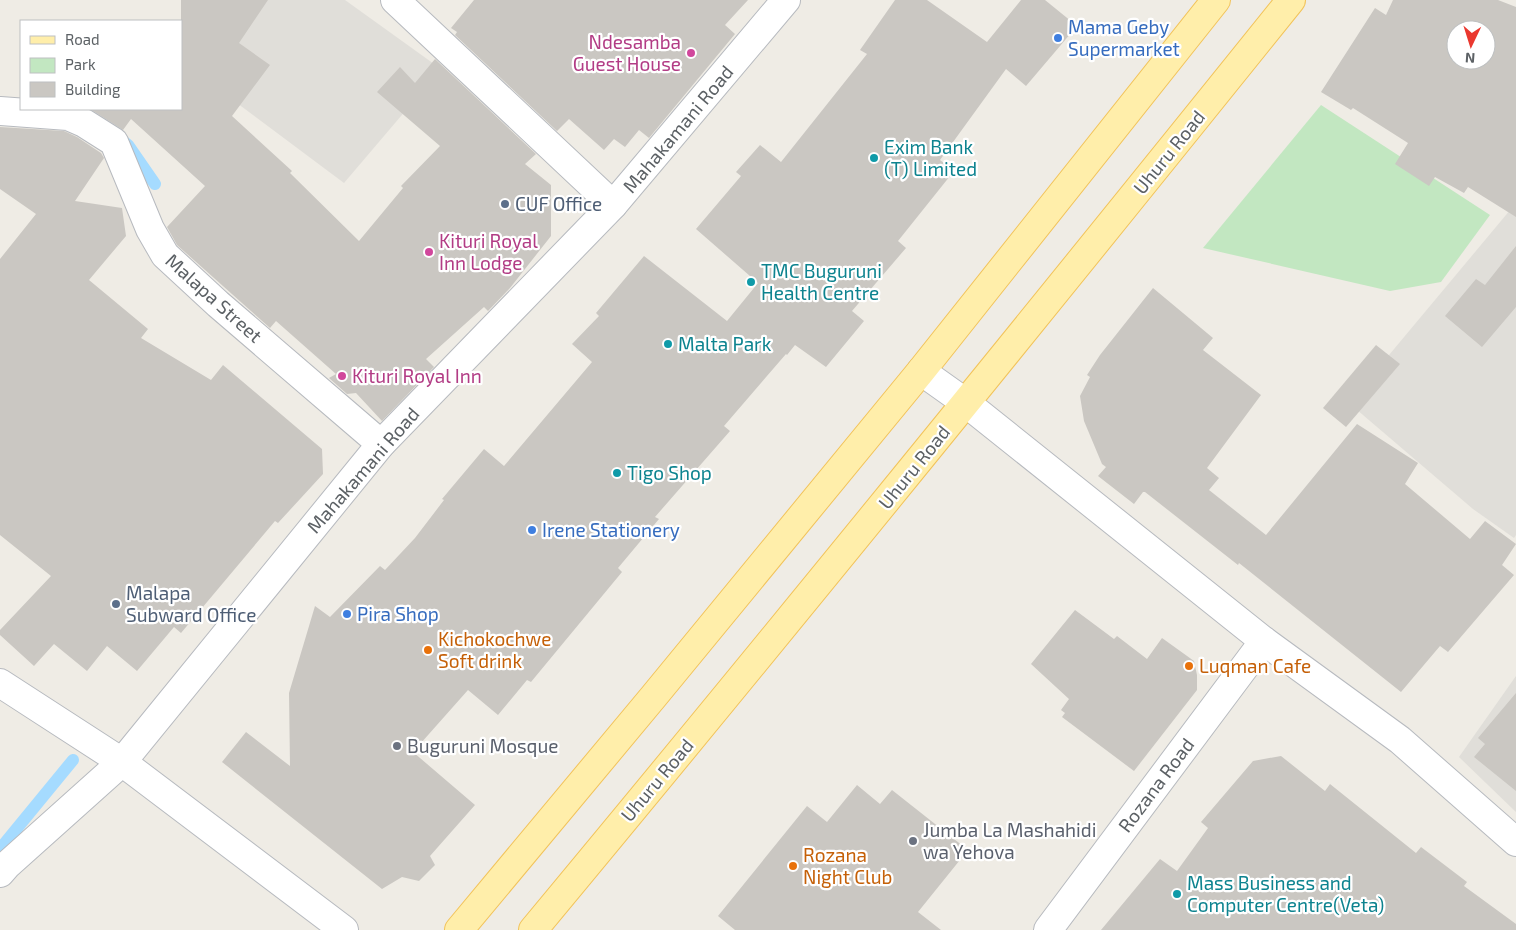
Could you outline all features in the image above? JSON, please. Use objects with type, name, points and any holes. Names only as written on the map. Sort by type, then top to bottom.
[{"type":"main road","points":[[458,930],[921,371],[1216,0]]},
{"type":"main road","name":"Uhuru Road","points":[[533,930],[723,702],[1291,0]]},
{"type":"street","points":[[395,0],[613,205]]},
{"type":"street","name":"Mahakamani Road","points":[[0,873],[6,865],[122,762],[381,444],[613,205],[786,0]]},
{"type":"street","name":"Malapa Street","points":[[0,111],[68,116],[84,123],[114,142],[150,230],[165,255],[381,444]]},
{"type":"street","points":[[921,371],[966,403],[1264,641],[1400,740],[1516,842]]},
{"type":"street","name":"Rozana Road","points":[[1048,930],[1264,641]]},
{"type":"street","points":[[0,683],[122,762],[344,930]]},
{"type":"shaded area","points":[[223,0],[345,0],[441,69],[344,183],[182,62]]},
{"type":"shaded area","points":[[1516,203],[1516,535],[1514,538],[1473,509],[1349,403]]},
{"type":"shaded area","points":[[1516,676],[1516,812],[1459,757]]},
{"type":"green space","points":[[1321,105],[1490,215],[1441,282],[1390,291],[1203,248]]},
{"type":"building","points":[[181,0],[268,0],[239,43],[270,65],[232,116],[292,171],[290,173],[359,241],[403,188],[401,186],[440,146],[377,92],[400,67],[415,83],[435,59],[536,154],[525,164],[551,185],[551,236],[510,288],[488,311],[484,307],[426,359],[434,367],[382,421],[356,393],[347,394],[329,378],[336,374],[276,321],[270,328],[177,245],[167,227],[205,186],[131,119],[123,130],[92,110],[182,110]]},
{"type":"building","points":[[474,0],[748,0],[725,25],[735,34],[649,138],[639,130],[625,147],[614,139],[604,150],[569,119],[557,131],[455,35],[457,32],[451,28]]},
{"type":"building","points":[[895,0],[927,0],[987,42],[1021,0],[1045,0],[1077,26],[1026,86],[1006,69],[940,160],[954,171],[898,241],[906,248],[852,311],[864,321],[826,367],[795,345],[724,426],[730,431],[655,517],[659,519],[618,568],[622,572],[531,682],[527,680],[498,715],[468,690],[413,752],[475,805],[430,856],[435,865],[419,881],[402,877],[382,889],[222,762],[246,732],[290,766],[289,693],[315,606],[330,617],[380,566],[385,570],[415,538],[444,500],[442,499],[484,449],[504,466],[592,362],[572,344],[599,316],[596,313],[644,256],[727,321],[758,283],[696,229],[741,176],[736,172],[760,145],[781,162],[867,54],[860,50]]},
{"type":"building","points":[[1393,0],[1498,0],[1516,7],[1516,217],[1468,187],[1464,193],[1435,177],[1429,186],[1395,164],[1408,143],[1353,108],[1351,110],[1321,92],[1375,8],[1386,15]]},
{"type":"building","points":[[0,127],[64,131],[101,153],[104,158],[75,201],[122,208],[126,236],[89,280],[148,329],[141,338],[211,380],[223,365],[322,449],[323,474],[278,523],[275,521],[181,633],[174,627],[137,671],[107,646],[87,671],[54,644],[34,666],[0,635],[0,630],[51,576],[0,535],[0,259],[36,214],[0,189]]},
{"type":"building","points":[[1516,246],[1516,307],[1482,347],[1445,316],[1476,279],[1485,285]]},
{"type":"building","points":[[1153,288],[1213,338],[1203,350],[1261,395],[1207,468],[1219,478],[1209,490],[1266,535],[1357,424],[1418,463],[1405,484],[1470,539],[1485,521],[1516,544],[1502,565],[1514,575],[1448,652],[1440,646],[1401,692],[1239,563],[1238,565],[1145,492],[1134,504],[1098,476],[1106,467],[1102,464],[1084,421],[1080,396],[1090,377],[1087,375],[1100,355]]},
{"type":"building","points":[[1376,345],[1400,364],[1346,427],[1323,408]]},
{"type":"building","points":[[1075,610],[1114,639],[1117,636],[1147,659],[1162,638],[1194,661],[1197,675],[1197,690],[1134,771],[1062,717],[1065,713],[1061,710],[1069,699],[1031,664]]},
{"type":"building","points":[[1516,693],[1516,791],[1474,757],[1485,744],[1478,738]]},
{"type":"building","points":[[1281,756],[1325,791],[1330,784],[1416,853],[1421,847],[1467,882],[1464,886],[1516,924],[1516,930],[1101,930],[1160,859],[1177,871],[1208,828],[1201,822],[1253,761]]},
{"type":"building","points":[[857,785],[880,804],[892,790],[968,850],[918,912],[941,930],[735,930],[718,916],[807,806],[827,822]]},
{"type":"waterway","points":[[122,140],[128,145],[155,184]]},
{"type":"waterway","points":[[0,849],[73,760]]},
{"type":"place","name":"Mama Geby Supermarket","points":[[1058,38]]},
{"type":"place","name":"Ndesamba Guest House","points":[[691,53]]},
{"type":"place","name":"Exim Bank (T) Limited","points":[[874,158]]},
{"type":"place","name":"CUF Office","points":[[505,204]]},
{"type":"place","name":"Kituri Royal Inn Lodge","points":[[429,252]]},
{"type":"place","name":"TMC Buguruni Health Centre","points":[[751,282]]},
{"type":"place","name":"Malta Park","points":[[668,344]]},
{"type":"place","name":"Kituri Royal Inn","points":[[342,376]]},
{"type":"place","name":"Tigo Shop","points":[[617,473]]},
{"type":"place","name":"Irene Stationery","points":[[532,530]]},
{"type":"place","name":"Malapa Subward Office","points":[[116,604]]},
{"type":"place","name":"Pira Shop","points":[[347,614]]},
{"type":"place","name":"Kichokochwe Soft drink","points":[[428,650]]},
{"type":"place","name":"Luqman Cafe","points":[[1189,666]]},
{"type":"place","name":"Buguruni Mosque","points":[[397,746]]},
{"type":"place","name":"Jumba La Mashahidi wa Yehova","points":[[913,841]]},
{"type":"place","name":"Rozana Night Club","points":[[793,866]]},
{"type":"place","name":"Mass Business and Computer Centre(Veta)","points":[[1177,894]]}]
